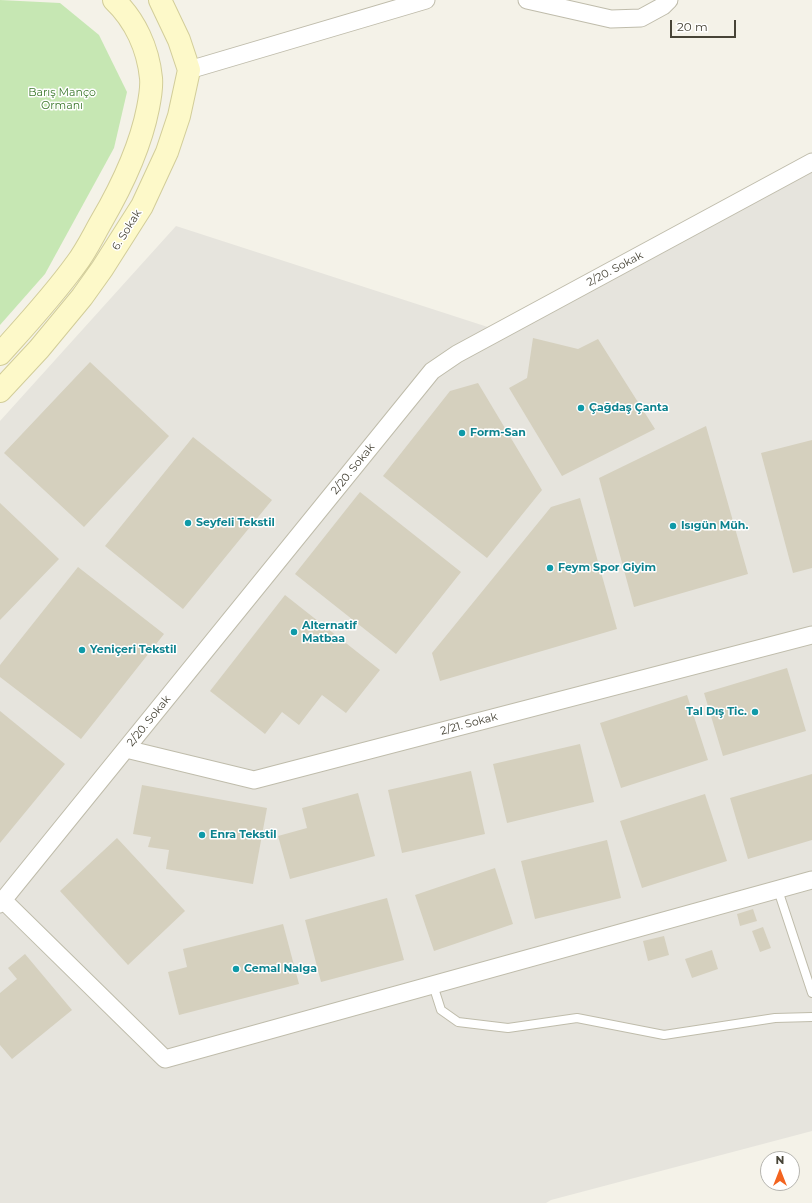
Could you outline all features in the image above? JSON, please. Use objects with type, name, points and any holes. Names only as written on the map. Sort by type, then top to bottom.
[{"type":"main road","points":[[0,354],[77,263],[123,183],[140,137],[146,118],[150,96],[151,79],[148,61],[134,24],[124,9],[114,0]]},
{"type":"main road","points":[[160,0],[179,40],[189,70]]},
{"type":"main road","name":"6. Sokak","points":[[0,391],[39,350],[82,297],[102,269],[142,206],[167,152],[179,116],[189,70]]},
{"type":"street","points":[[189,70],[426,0]]},
{"type":"street","points":[[527,0],[611,19],[641,18],[663,6],[669,0]]},
{"type":"street","name":"2/20. Sokak","points":[[2,902],[432,371],[457,354],[812,162]]},
{"type":"street","name":"2/21. Sokak","points":[[126,749],[254,780],[812,634]]},
{"type":"street","points":[[2,902],[165,1058],[812,880]]},
{"type":"lane","points":[[778,890],[812,993]]},
{"type":"lane","points":[[433,985],[441,1010],[458,1022],[508,1028],[577,1018],[664,1035],[775,1018],[812,1017]]},
{"type":"shaded area","points":[[812,154],[812,1131],[551,1200],[546,1203],[0,1203],[0,421],[176,226],[497,330]]},
{"type":"green space","name":"Barış Manço Ormanı","points":[[0,0],[60,3],[99,35],[127,92],[114,148],[45,274],[0,325]]},
{"type":"building","name":"Çağdaş Çanta","points":[[533,338],[578,349],[598,339],[655,429],[562,476],[509,388],[527,378]]},
{"type":"building","points":[[90,362],[169,436],[84,527],[4,453]]},
{"type":"building","name":"Form-San","points":[[478,383],[542,490],[487,558],[383,476],[450,391]]},
{"type":"building","name":"Isıgün Müh.","points":[[706,426],[748,574],[634,607],[599,478]]},
{"type":"building","name":"Seyfeli Tekstil","points":[[193,437],[272,500],[183,609],[105,546]]},
{"type":"building","points":[[812,440],[812,568],[793,573],[761,453]]},
{"type":"building","points":[[360,492],[461,572],[396,654],[295,574]]},
{"type":"building","name":"Feym Spor Giyim","points":[[580,498],[617,629],[440,681],[432,653],[551,507]]},
{"type":"building","points":[[0,503],[59,559],[0,620]]},
{"type":"building","name":"Yeniçeri Tekstil","points":[[78,567],[164,634],[81,739],[0,677],[0,665]]},
{"type":"building","name":"Alternatif Matbaa","points":[[285,595],[380,670],[346,713],[322,695],[299,725],[282,712],[265,734],[210,691]]},
{"type":"building","name":"Tal Dış Tic.","points":[[787,668],[806,731],[723,756],[704,693]]},
{"type":"building","points":[[687,695],[708,760],[621,788],[600,723]]},
{"type":"building","points":[[0,711],[65,764],[0,843]]},
{"type":"building","points":[[580,744],[594,802],[507,823],[493,764]]},
{"type":"building","points":[[471,771],[485,834],[402,853],[388,790]]},
{"type":"building","points":[[812,774],[812,840],[748,859],[730,798]]},
{"type":"building","name":"Enra Tekstil","points":[[142,785],[267,808],[253,884],[166,869],[169,850],[148,847],[151,837],[133,834]]},
{"type":"building","points":[[358,793],[375,856],[290,879],[278,836],[307,828],[302,808]]},
{"type":"building","points":[[705,794],[727,861],[642,888],[620,821]]},
{"type":"building","points":[[117,838],[185,911],[128,965],[60,891]]},
{"type":"building","points":[[607,840],[621,898],[535,919],[521,861]]},
{"type":"building","points":[[495,868],[513,924],[434,951],[415,895]]},
{"type":"building","points":[[387,898],[404,960],[321,982],[305,920]]},
{"type":"building","points":[[753,909],[757,921],[740,926],[737,914]]},
{"type":"building","name":"Cemal Nalga","points":[[283,924],[299,984],[179,1015],[168,972],[187,967],[183,949]]},
{"type":"building","points":[[763,927],[771,948],[760,952],[752,931]]},
{"type":"building","points":[[664,936],[669,955],[648,961],[643,941]]},
{"type":"building","points":[[712,950],[718,969],[692,978],[685,959]]},
{"type":"building","points":[[25,954],[72,1010],[12,1059],[0,1045],[0,993],[17,979],[8,968]]},
{"type":"place","name":"Çağdaş Çanta","points":[[581,408]]},
{"type":"place","name":"Form-San","points":[[462,433]]},
{"type":"place","name":"Seyfeli Tekstil","points":[[188,523]]},
{"type":"place","name":"Isıgün Müh.","points":[[673,526]]},
{"type":"place","name":"Feym Spor Giyim","points":[[550,568]]},
{"type":"place","name":"Alternatif Matbaa","points":[[294,632]]},
{"type":"place","name":"Yeniçeri Tekstil","points":[[82,650]]},
{"type":"place","name":"Tal Dış Tic.","points":[[755,712]]},
{"type":"place","name":"Enra Tekstil","points":[[202,835]]},
{"type":"place","name":"Cemal Nalga","points":[[236,969]]}]
